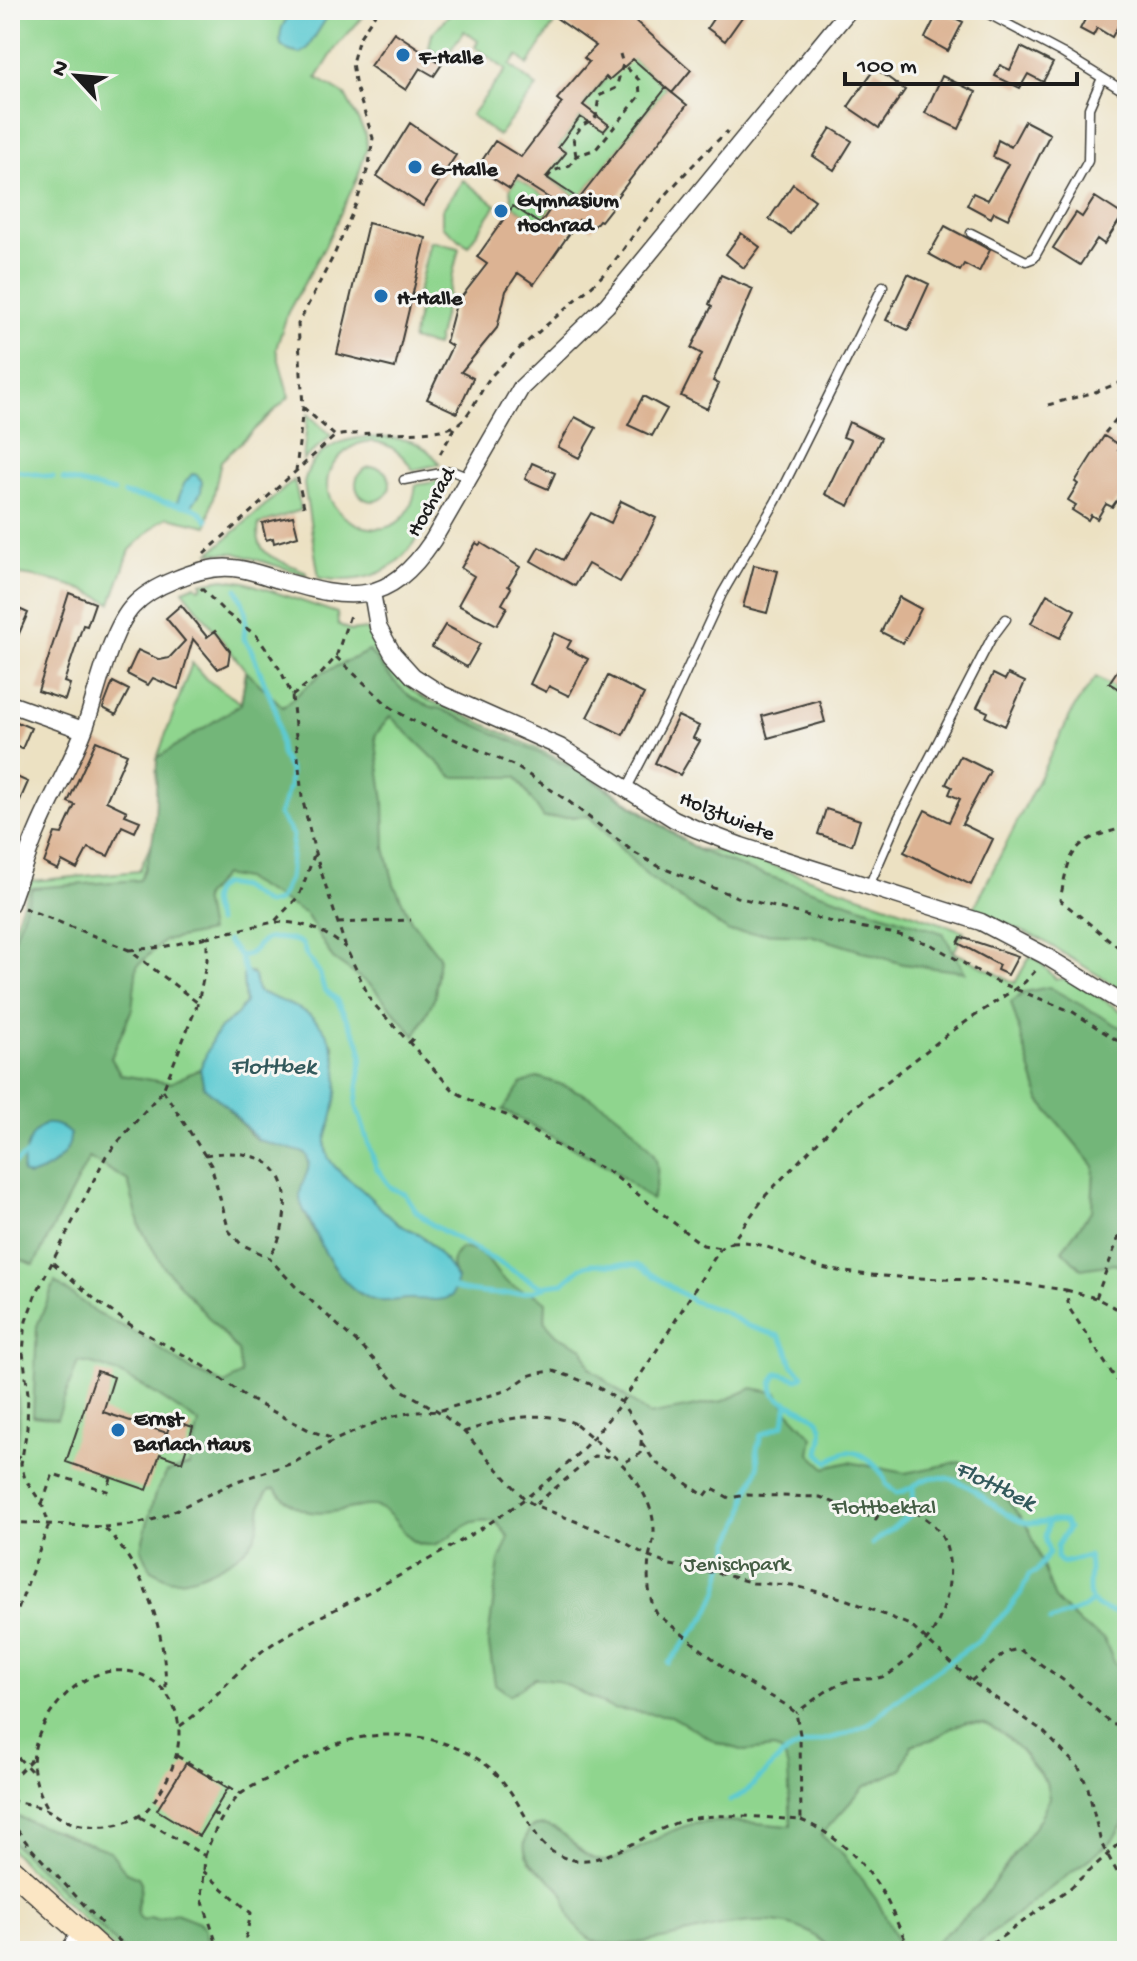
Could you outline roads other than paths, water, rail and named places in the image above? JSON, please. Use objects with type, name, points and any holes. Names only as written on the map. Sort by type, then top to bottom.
[{"type":"street","name":"Hochrad","points":[[14,904],[39,828],[83,730],[119,627],[133,605],[161,586],[190,573],[216,567],[231,567],[330,594],[350,596],[372,592],[400,578],[421,558],[521,388],[607,305],[849,10]]},
{"type":"street","name":"Holztwiete","points":[[372,592],[381,635],[393,654],[413,676],[441,694],[560,747],[674,819],[696,829],[981,922],[1044,955],[1127,1006]]},
{"type":"street","points":[[10,704],[83,730]]},
{"type":"street","points":[[10,1868],[75,1942],[108,1943]]},
{"type":"lane","points":[[981,10],[1127,93]]},
{"type":"lane","points":[[971,233],[1026,261],[1034,258],[1088,161],[1089,108],[1102,78]]},
{"type":"lane","points":[[627,788],[671,704],[722,594],[776,501],[883,286]]},
{"type":"lane","points":[[404,480],[452,471],[467,477]]},
{"type":"lane","points":[[869,887],[899,817],[991,639],[1006,619]]},
{"type":"water","points":[[295,10],[331,11],[307,49],[300,54],[289,51],[280,40],[283,26]]},
{"type":"water","points":[[192,474],[202,481],[201,492],[191,507],[176,505],[184,484]]},
{"type":"water","name":"Flottbek","points":[[246,971],[254,976],[257,991],[307,1013],[327,1034],[336,1061],[337,1090],[326,1140],[327,1155],[340,1172],[392,1219],[420,1235],[432,1246],[457,1279],[452,1296],[437,1300],[382,1302],[352,1288],[329,1259],[301,1205],[300,1191],[309,1165],[305,1153],[258,1140],[204,1087],[200,1069],[212,1040],[245,1003],[243,976]]},
{"type":"water","points":[[45,1124],[64,1129],[70,1134],[70,1142],[57,1161],[43,1171],[28,1176],[22,1173],[25,1152],[34,1133]]},
{"type":"waterway","name":"Flottbek","points":[[10,470],[53,477]]},
{"type":"waterway","name":"Flottbek","points":[[63,479],[114,492]]},
{"type":"waterway","name":"Flottbek","points":[[124,494],[191,507],[207,520]]},
{"type":"waterway","name":"Flottbek","points":[[217,922],[212,896],[223,884],[240,887],[266,904],[278,901],[289,879],[293,835],[279,815],[289,787],[290,771],[281,754],[276,711],[244,639],[246,612],[237,589]]},
{"type":"waterway","name":"Flottbek","points":[[227,941],[240,956],[252,952],[267,939],[297,941],[303,945],[306,955],[319,972],[324,989],[336,999],[359,1042],[362,1055],[356,1104],[376,1167],[391,1188],[405,1194],[416,1211],[431,1224],[540,1286],[563,1283],[582,1267],[591,1264],[637,1265],[693,1301],[724,1312],[748,1326],[779,1336],[792,1365],[803,1375],[798,1379],[778,1373],[772,1384],[773,1392],[818,1420],[822,1428],[819,1453],[828,1462],[852,1452],[871,1462],[886,1484],[897,1493],[931,1478],[949,1478],[971,1488],[1022,1522],[1065,1522],[1068,1528],[1057,1546],[1057,1558],[1063,1563],[1088,1556],[1092,1601],[1100,1608],[1122,1615],[1127,1631]]},
{"type":"waterway","name":"Flottbek","points":[[240,957],[247,977]]},
{"type":"waterway","points":[[10,1166],[29,1153]]},
{"type":"waterway","name":"Flottbek","points":[[451,1287],[498,1294],[544,1288]]},
{"type":"waterway","points":[[669,1663],[707,1615],[718,1591],[724,1564],[730,1555],[730,1543],[743,1516],[747,1495],[758,1468],[757,1449],[761,1435],[784,1424],[787,1402]]},
{"type":"waterway","points":[[872,1544],[914,1512],[913,1487]]},
{"type":"waterway","points":[[730,1801],[746,1792],[782,1756],[800,1746],[867,1725],[911,1688],[978,1641],[1007,1611],[1021,1593],[1029,1575],[1037,1571],[1049,1553],[1045,1537],[1048,1523]]},
{"type":"waterway","points":[[1050,1621],[1084,1608],[1092,1601]]},
{"type":"place","name":"F-Halle","points":[[403,55]]},
{"type":"place","name":"G-Halle","points":[[415,167]]},
{"type":"place","name":"Gymnasium Hochrad","points":[[501,211]]},
{"type":"place","name":"H-Halle","points":[[381,296]]},
{"type":"place","name":"Ernst Barlach Haus","points":[[118,1430]]},
{"type":"park label","name":"Flottbektal","points":[[884,1505]]},
{"type":"park label","name":"Jenischpark","points":[[737,1562]]}]
